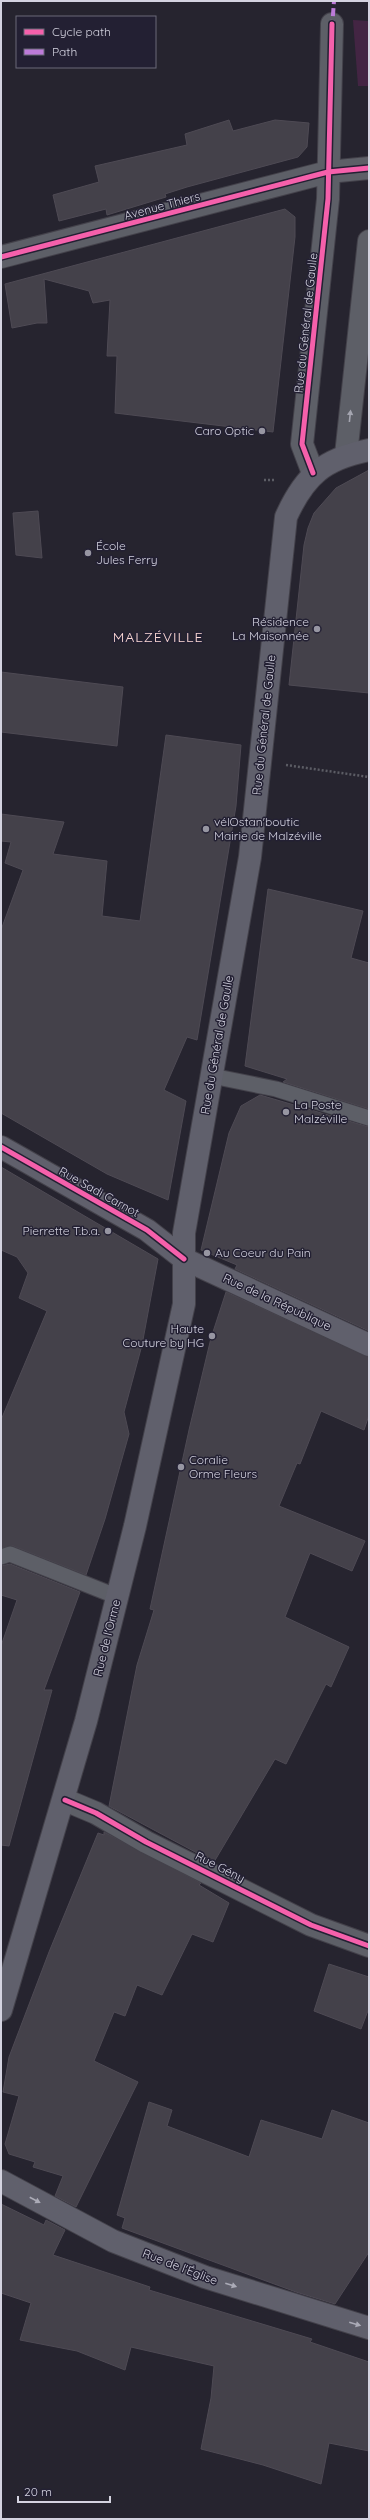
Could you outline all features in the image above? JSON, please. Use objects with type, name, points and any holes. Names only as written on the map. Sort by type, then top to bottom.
[{"type":"main road","points":[[313,473],[346,455],[369,450]]},
{"type":"main road","name":"Rue du Général de Gaulle","points":[[184,1259],[184,1233],[250,857],[286,517],[296,494],[313,473]]},
{"type":"main road","name":"Rue Sadi Carnot","points":[[1,1147],[143,1227],[184,1259]]},
{"type":"main road","name":"Rue de la République","points":[[184,1259],[369,1345]]},
{"type":"main road","name":"Rue de l'Orme","points":[[1,2010],[64,1800],[118,1597],[184,1304],[184,1259]]},
{"type":"main road","name":"Rue de l'Église","points":[[1,2181],[120,2243],[205,2277],[369,2328]]},
{"type":"street","name":"Rue du Général de Gaulle","points":[[313,473],[302,444],[328,199],[332,24]]},
{"type":"street","name":"Avenue Thiers","points":[[1,257],[328,172],[369,168]]},
{"type":"street","points":[[346,455],[369,241]]},
{"type":"street","name":"Rue Gény","points":[[64,1800],[96,1813],[146,1842],[311,1925],[369,1946]]},
{"type":"lane","points":[[212,1076],[276,1089],[369,1118]]},
{"type":"lane","points":[[1,1557],[10,1554],[118,1597]]},
{"type":"path","points":[[261,761],[369,777]]},
{"type":"shaded area","points":[[353,20],[369,21],[369,86],[358,86]]},
{"type":"building","points":[[229,120],[233,131],[275,120],[309,123],[307,147],[298,157],[187,187],[165,194],[166,197],[107,215],[106,209],[59,221],[53,195],[99,182],[95,166],[187,145],[185,134]]},
{"type":"building","points":[[285,209],[295,217],[295,237],[273,432],[115,413],[117,356],[107,356],[110,300],[93,303],[89,291],[44,279],[47,323],[37,323],[12,328],[5,284]]},
{"type":"building","name":"Résidence La Maisonnée","points":[[369,470],[369,693],[289,685],[304,545],[308,528],[314,513],[336,488]]},
{"type":"building","points":[[38,511],[42,558],[16,555],[13,513]]},
{"type":"building","points":[[1,672],[123,687],[117,746],[1,732]]},
{"type":"building","points":[[166,735],[241,745],[236,806],[197,1040],[187,1037],[164,1090],[186,1101],[168,1200],[107,1174],[1,1113],[1,930],[23,870],[5,863],[11,842],[1,841],[1,814],[64,822],[53,854],[107,861],[102,916],[140,921]]},
{"type":"building","points":[[268,889],[363,911],[351,958],[369,963],[369,1109],[283,1082],[287,1079],[245,1066]]},
{"type":"building","points":[[260,1095],[369,1127],[369,1331],[235,1269],[237,1265],[201,1250],[229,1133],[241,1106]]},
{"type":"building","points":[[1,1167],[158,1259],[142,1345],[124,1412],[129,1434],[105,1519],[86,1575],[13,1546],[1,1548],[1,1420],[47,1311],[19,1298],[28,1273],[17,1257],[1,1250]]},
{"type":"building","points":[[226,1292],[369,1357],[369,1415],[364,1430],[321,1411],[300,1464],[297,1463],[279,1506],[365,1541],[352,1571],[310,1553],[285,1617],[349,1647],[331,1687],[326,1684],[286,1764],[275,1759],[214,1862],[109,1806],[137,1665],[154,1610],[150,1609],[189,1430],[211,1338]]},
{"type":"building","points":[[10,1564],[80,1592],[44,1690],[52,1690],[9,1846],[1,1845],[1,1646],[17,1600],[1,1595],[1,1566]]},
{"type":"building","points":[[104,1832],[201,1883],[199,1885],[229,1903],[213,1942],[192,1934],[162,1995],[137,1985],[125,2016],[114,2012],[94,2061],[138,2082],[76,2207],[55,2196],[63,2176],[33,2167],[35,2162],[9,2154],[5,2144],[19,2096],[3,2092],[9,2057],[49,1952],[98,1833],[104,1835]]},
{"type":"building","points":[[329,1964],[369,1977],[369,2008],[361,2029],[314,2011]]},
{"type":"building","points":[[149,2102],[172,2110],[167,2126],[249,2157],[261,2120],[322,2139],[332,2110],[369,2123],[369,2252],[335,2304],[296,2292],[122,2228],[125,2218],[117,2215]]},
{"type":"building","points":[[1,2204],[44,2225],[46,2220],[65,2230],[53,2255],[150,2287],[149,2290],[312,2339],[310,2342],[369,2362],[369,2451],[329,2443],[321,2484],[263,2465],[201,2449],[211,2398],[214,2366],[131,2347],[125,2370],[77,2351],[20,2340],[31,2303],[1,2293]]},
{"type":"marked path","points":[[332,28],[334,1]]},
{"type":"cycle path","points":[[313,473],[302,444],[328,199],[332,24]]},
{"type":"cycle path","points":[[1,257],[328,172],[369,168]]},
{"type":"cycle path","points":[[1,1147],[147,1230],[184,1259]]},
{"type":"cycle path","points":[[65,1800],[96,1813],[146,1842],[311,1925],[369,1946]]},
{"type":"place","name":"Caro Optic","points":[[262,431]]},
{"type":"place","name":"École Jules Ferry","points":[[88,553]]},
{"type":"place","name":"Résidence La Maisonnée","points":[[317,629]]},
{"type":"place","name":"vélOstan'boutic Mairie de Malzéville","points":[[206,829]]},
{"type":"place","name":"La Poste Malzéville","points":[[286,1112]]},
{"type":"place","name":"Pierrette T.b.a.","points":[[108,1231]]},
{"type":"place","name":"Au Coeur du Pain","points":[[207,1253]]},
{"type":"place","name":"Haute Couture by HG","points":[[212,1336]]},
{"type":"place","name":"Coralie Orme Fleurs","points":[[181,1467]]},
{"type":"district","name":"MALZÉVILLE","points":[[158,637]]}]
